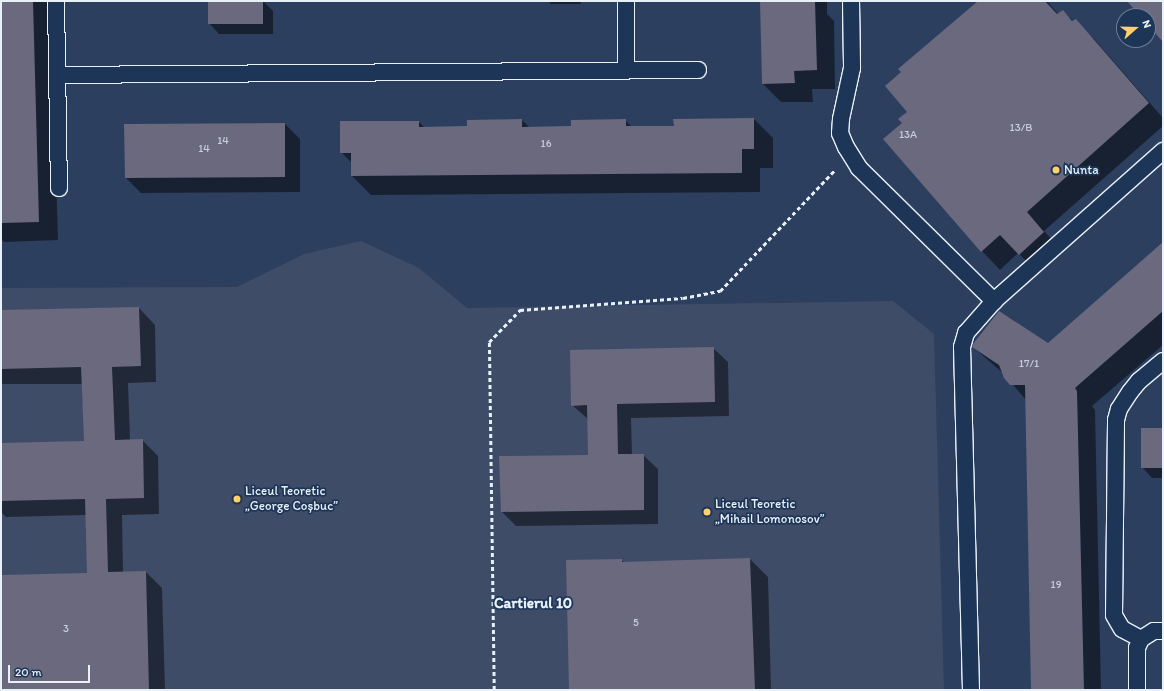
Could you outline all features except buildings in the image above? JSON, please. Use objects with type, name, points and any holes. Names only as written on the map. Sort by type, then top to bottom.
[{"type":"lane","points":[[56,1],[60,188]]},
{"type":"lane","points":[[626,1],[626,70]]},
{"type":"lane","points":[[851,1],[852,68],[840,119],[840,134],[859,168],[994,301]]},
{"type":"lane","points":[[57,75],[698,70]]},
{"type":"lane","points":[[971,690],[962,347],[966,333],[994,301],[1163,151]]},
{"type":"lane","points":[[1141,639],[1122,629],[1114,615],[1116,420],[1119,409],[1130,392],[1139,381],[1163,361]]},
{"type":"lane","points":[[1138,690],[1137,648],[1141,639],[1154,632],[1163,631]]},
{"type":"path","points":[[494,690],[489,342],[520,310],[683,298],[720,291],[851,154]]},
{"type":"shaded area","points":[[361,241],[419,268],[467,308],[893,301],[934,334],[944,690],[1,690],[1,288],[237,287],[304,254]]},
{"type":"place","name":"Nunta","points":[[1056,170]]},
{"type":"place","name":"Liceul Teoretic „George Coșbuc”","points":[[237,499]]},
{"type":"place","name":"Liceul Teoretic „Mihail Lomonosov”","points":[[707,512]]},
{"type":"district","name":"Cartierul 10","points":[[533,604]]}]
